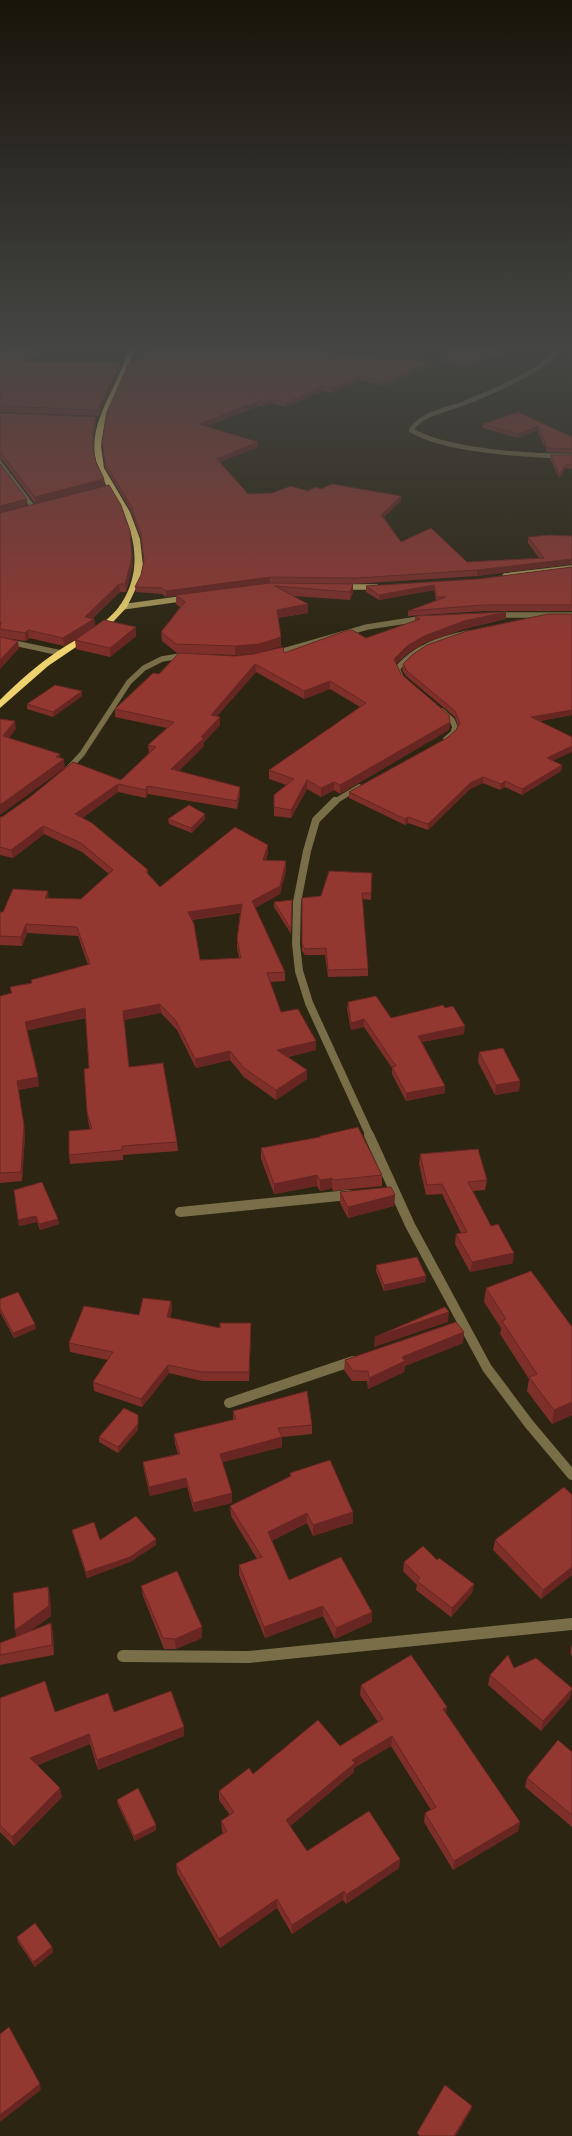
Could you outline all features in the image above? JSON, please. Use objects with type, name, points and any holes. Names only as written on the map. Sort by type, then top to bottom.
[{"type":"highway","points":[[0,706],[17,687],[61,653],[85,638],[122,607],[132,590],[141,559],[135,534],[125,510],[107,489],[98,457],[97,448]]},
{"type":"street","points":[[470,448],[501,452],[572,456]]},
{"type":"street","points":[[0,463],[33,507]]},
{"type":"street","points":[[26,509],[40,505]]},
{"type":"street","points":[[501,576],[572,568]]},
{"type":"street","points":[[337,587],[382,587]]},
{"type":"street","points":[[122,607],[192,597]]},
{"type":"street","points":[[491,615],[572,615]]},
{"type":"street","points":[[514,623],[545,616]]},
{"type":"street","points":[[264,656],[312,641],[370,627],[410,619],[432,618]]},
{"type":"street","points":[[407,683],[397,669],[405,658],[450,636],[478,631]]},
{"type":"street","points":[[0,640],[61,653]]},
{"type":"street","points":[[62,774],[80,759],[113,702],[137,672],[168,657],[191,655]]},
{"type":"street","points":[[434,704],[452,720],[455,727],[453,733],[437,744]]},
{"type":"street","points":[[366,783],[335,801],[316,820],[297,902],[296,944],[299,971],[309,1003],[392,1191],[458,1325],[487,1368],[529,1424],[572,1475]]},
{"type":"street","points":[[180,1212],[357,1194]]},
{"type":"street","points":[[229,1403],[364,1357]]},
{"type":"street","points":[[123,1656],[249,1657],[572,1624]]},
{"type":"building","points":[[0,448],[93,448],[96,462],[104,479],[35,497],[0,453]]},
{"type":"building","points":[[103,448],[244,448],[217,459],[248,494],[272,493],[291,486],[308,491],[315,487],[321,489],[332,484],[401,496],[381,515],[401,542],[431,528],[467,562],[544,558],[528,537],[549,535],[572,536],[572,559],[477,570],[358,578],[270,577],[166,591],[162,588],[135,587],[141,575],[144,561],[141,534],[131,506],[105,463]]},
{"type":"building","points":[[547,448],[572,448],[572,449]]},
{"type":"building","points":[[551,455],[572,455],[572,465],[567,464],[559,474]]},
{"type":"building","points":[[0,464],[27,499],[0,506]]},
{"type":"building","points":[[109,485],[121,505],[130,531],[132,557],[125,584],[119,584],[85,617],[94,619],[63,638],[28,630],[25,633],[0,629],[0,625],[2,623],[0,623],[0,513]]},
{"type":"building","points":[[572,567],[572,605],[484,605],[408,611],[446,597],[437,597],[434,585],[379,595],[366,586],[478,579]]},
{"type":"building","points":[[270,583],[353,584],[350,592],[275,586],[308,604],[277,610],[281,637],[259,644],[235,646],[176,644],[161,632],[185,602],[176,595]]},
{"type":"building","points":[[506,612],[464,621],[424,636],[407,646],[394,659],[401,674],[449,715],[450,722],[340,785],[334,782],[321,788],[307,780],[291,810],[274,807],[274,795],[294,779],[269,770],[366,703],[330,681],[304,691],[255,664],[211,715],[220,717],[201,737],[204,738],[171,769],[240,787],[237,801],[147,786],[146,790],[118,784],[75,814],[92,823],[148,870],[146,872],[160,887],[235,827],[268,845],[263,860],[286,861],[280,886],[252,901],[285,972],[267,973],[281,1012],[298,1009],[316,1041],[277,1050],[307,1070],[276,1090],[244,1068],[230,1051],[195,1059],[176,1021],[160,1004],[123,1011],[129,1067],[163,1063],[177,1142],[122,1146],[122,1150],[69,1155],[69,1131],[92,1129],[87,1112],[84,1069],[89,1068],[85,1008],[25,1022],[38,1077],[17,1081],[24,1125],[21,1172],[0,1173],[0,996],[12,993],[10,987],[32,983],[31,980],[90,964],[77,927],[26,924],[21,937],[0,936],[0,912],[3,912],[13,889],[48,891],[45,898],[81,899],[113,870],[81,843],[43,826],[11,850],[0,847],[0,817],[30,797],[73,762],[121,780],[156,747],[148,745],[174,722],[115,709],[153,673],[159,674],[179,653],[235,656],[254,654],[283,647],[284,653],[348,630],[352,630],[366,638],[420,619],[415,616]],"holes":[[[242,904],[237,939],[241,958],[200,960],[194,924],[188,912]]]},
{"type":"building","points":[[548,614],[572,614],[572,710],[531,717],[572,737],[572,746],[547,758],[562,765],[522,789],[505,781],[501,784],[483,777],[470,783],[428,824],[408,817],[405,819],[349,792],[447,738],[456,730],[460,723],[455,711],[407,671],[403,664],[412,655],[427,645],[467,631]]},
{"type":"building","points":[[104,620],[136,627],[110,648],[75,640]]},
{"type":"building","points":[[0,637],[18,641],[0,660]]},
{"type":"building","points":[[55,685],[82,691],[53,712],[27,704]]},
{"type":"building","points":[[0,719],[15,721],[3,736],[60,754],[56,757],[64,759],[0,805]]},
{"type":"building","points":[[189,805],[205,814],[191,828],[168,819]]},
{"type":"building","points":[[329,871],[372,873],[371,893],[362,893],[368,969],[328,970],[326,948],[305,949],[302,944],[302,898],[321,896]]},
{"type":"building","points":[[292,900],[291,929],[274,902]]},
{"type":"building","points":[[376,996],[391,1018],[443,1005],[445,1008],[453,1006],[465,1026],[418,1036],[445,1086],[406,1093],[392,1067],[396,1066],[364,1019],[351,1023],[348,1002]]},
{"type":"building","points":[[503,1048],[520,1081],[496,1085],[479,1052]]},
{"type":"building","points":[[358,1127],[382,1175],[320,1180],[317,1175],[274,1184],[261,1148],[320,1137]]},
{"type":"building","points":[[478,1149],[487,1180],[468,1182],[491,1226],[498,1224],[514,1253],[472,1262],[456,1234],[467,1232],[442,1184],[427,1185],[420,1154]]},
{"type":"building","points":[[42,1182],[58,1219],[39,1224],[36,1216],[18,1220],[14,1190]]},
{"type":"building","points":[[391,1187],[395,1195],[348,1207],[340,1192]]},
{"type":"building","points":[[417,1257],[426,1276],[384,1285],[376,1265]]},
{"type":"building","points":[[531,1271],[572,1327],[572,1402],[554,1410],[529,1377],[537,1374],[502,1321],[506,1319],[486,1288]]},
{"type":"building","points":[[18,1292],[35,1324],[13,1333],[0,1308],[0,1299]]},
{"type":"building","points":[[143,1298],[171,1301],[167,1317],[220,1328],[220,1323],[251,1323],[249,1372],[202,1372],[168,1365],[141,1399],[93,1382],[113,1352],[69,1343],[84,1306],[139,1315]]},
{"type":"building","points":[[445,1307],[449,1312],[375,1337]]},
{"type":"building","points":[[456,1322],[464,1332],[402,1357],[405,1361],[369,1378],[368,1371],[353,1371],[345,1360]]},
{"type":"building","points":[[307,1391],[312,1425],[278,1428],[282,1437],[220,1454],[232,1493],[193,1503],[186,1478],[149,1487],[143,1462],[180,1454],[174,1434],[236,1419],[233,1411]]},
{"type":"building","points":[[124,1408],[138,1415],[138,1424],[118,1447],[99,1437]]},
{"type":"building","points":[[330,1460],[353,1512],[313,1525],[307,1513],[268,1532],[289,1580],[341,1557],[372,1612],[336,1628],[323,1606],[264,1627],[239,1565],[262,1557],[230,1506],[291,1476],[290,1473]]},
{"type":"building","points":[[564,1487],[572,1495],[572,1567],[543,1590],[495,1540]]},
{"type":"building","points":[[136,1516],[156,1539],[130,1557],[86,1572],[72,1530],[94,1522],[100,1540]]},
{"type":"building","points":[[423,1546],[437,1560],[439,1558],[474,1584],[452,1608],[417,1581],[420,1578],[404,1562]]},
{"type":"building","points":[[177,1571],[202,1627],[175,1639],[163,1638],[141,1586]]},
{"type":"building","points":[[48,1587],[49,1606],[15,1630],[13,1593]]},
{"type":"building","points":[[51,1623],[52,1645],[0,1655],[0,1643]]},
{"type":"building","points":[[411,1655],[447,1707],[443,1709],[520,1822],[454,1861],[425,1813],[436,1807],[392,1736],[352,1760],[355,1763],[286,1820],[307,1851],[369,1811],[400,1859],[346,1895],[344,1891],[292,1925],[277,1899],[219,1939],[176,1864],[227,1831],[221,1821],[234,1812],[219,1791],[249,1768],[253,1774],[318,1720],[340,1746],[383,1719],[361,1685]]},
{"type":"building","points":[[508,1655],[514,1668],[536,1658],[572,1688],[543,1721],[490,1675]]},
{"type":"building","points":[[45,1681],[55,1712],[108,1693],[114,1712],[171,1691],[184,1727],[97,1760],[89,1734],[30,1758],[60,1788],[12,1837],[0,1825],[0,1698]]},
{"type":"building","points":[[558,1740],[572,1752],[572,1815],[527,1778]]},
{"type":"building","points":[[138,1788],[156,1825],[134,1836],[117,1800]]},
{"type":"building","points":[[35,1923],[52,1947],[33,1962],[17,1937]]},
{"type":"building","points":[[9,2027],[40,2084],[0,2115],[0,2034]]},
{"type":"building","points":[[445,2085],[472,2106],[454,2136],[420,2136],[417,2133]]}]
